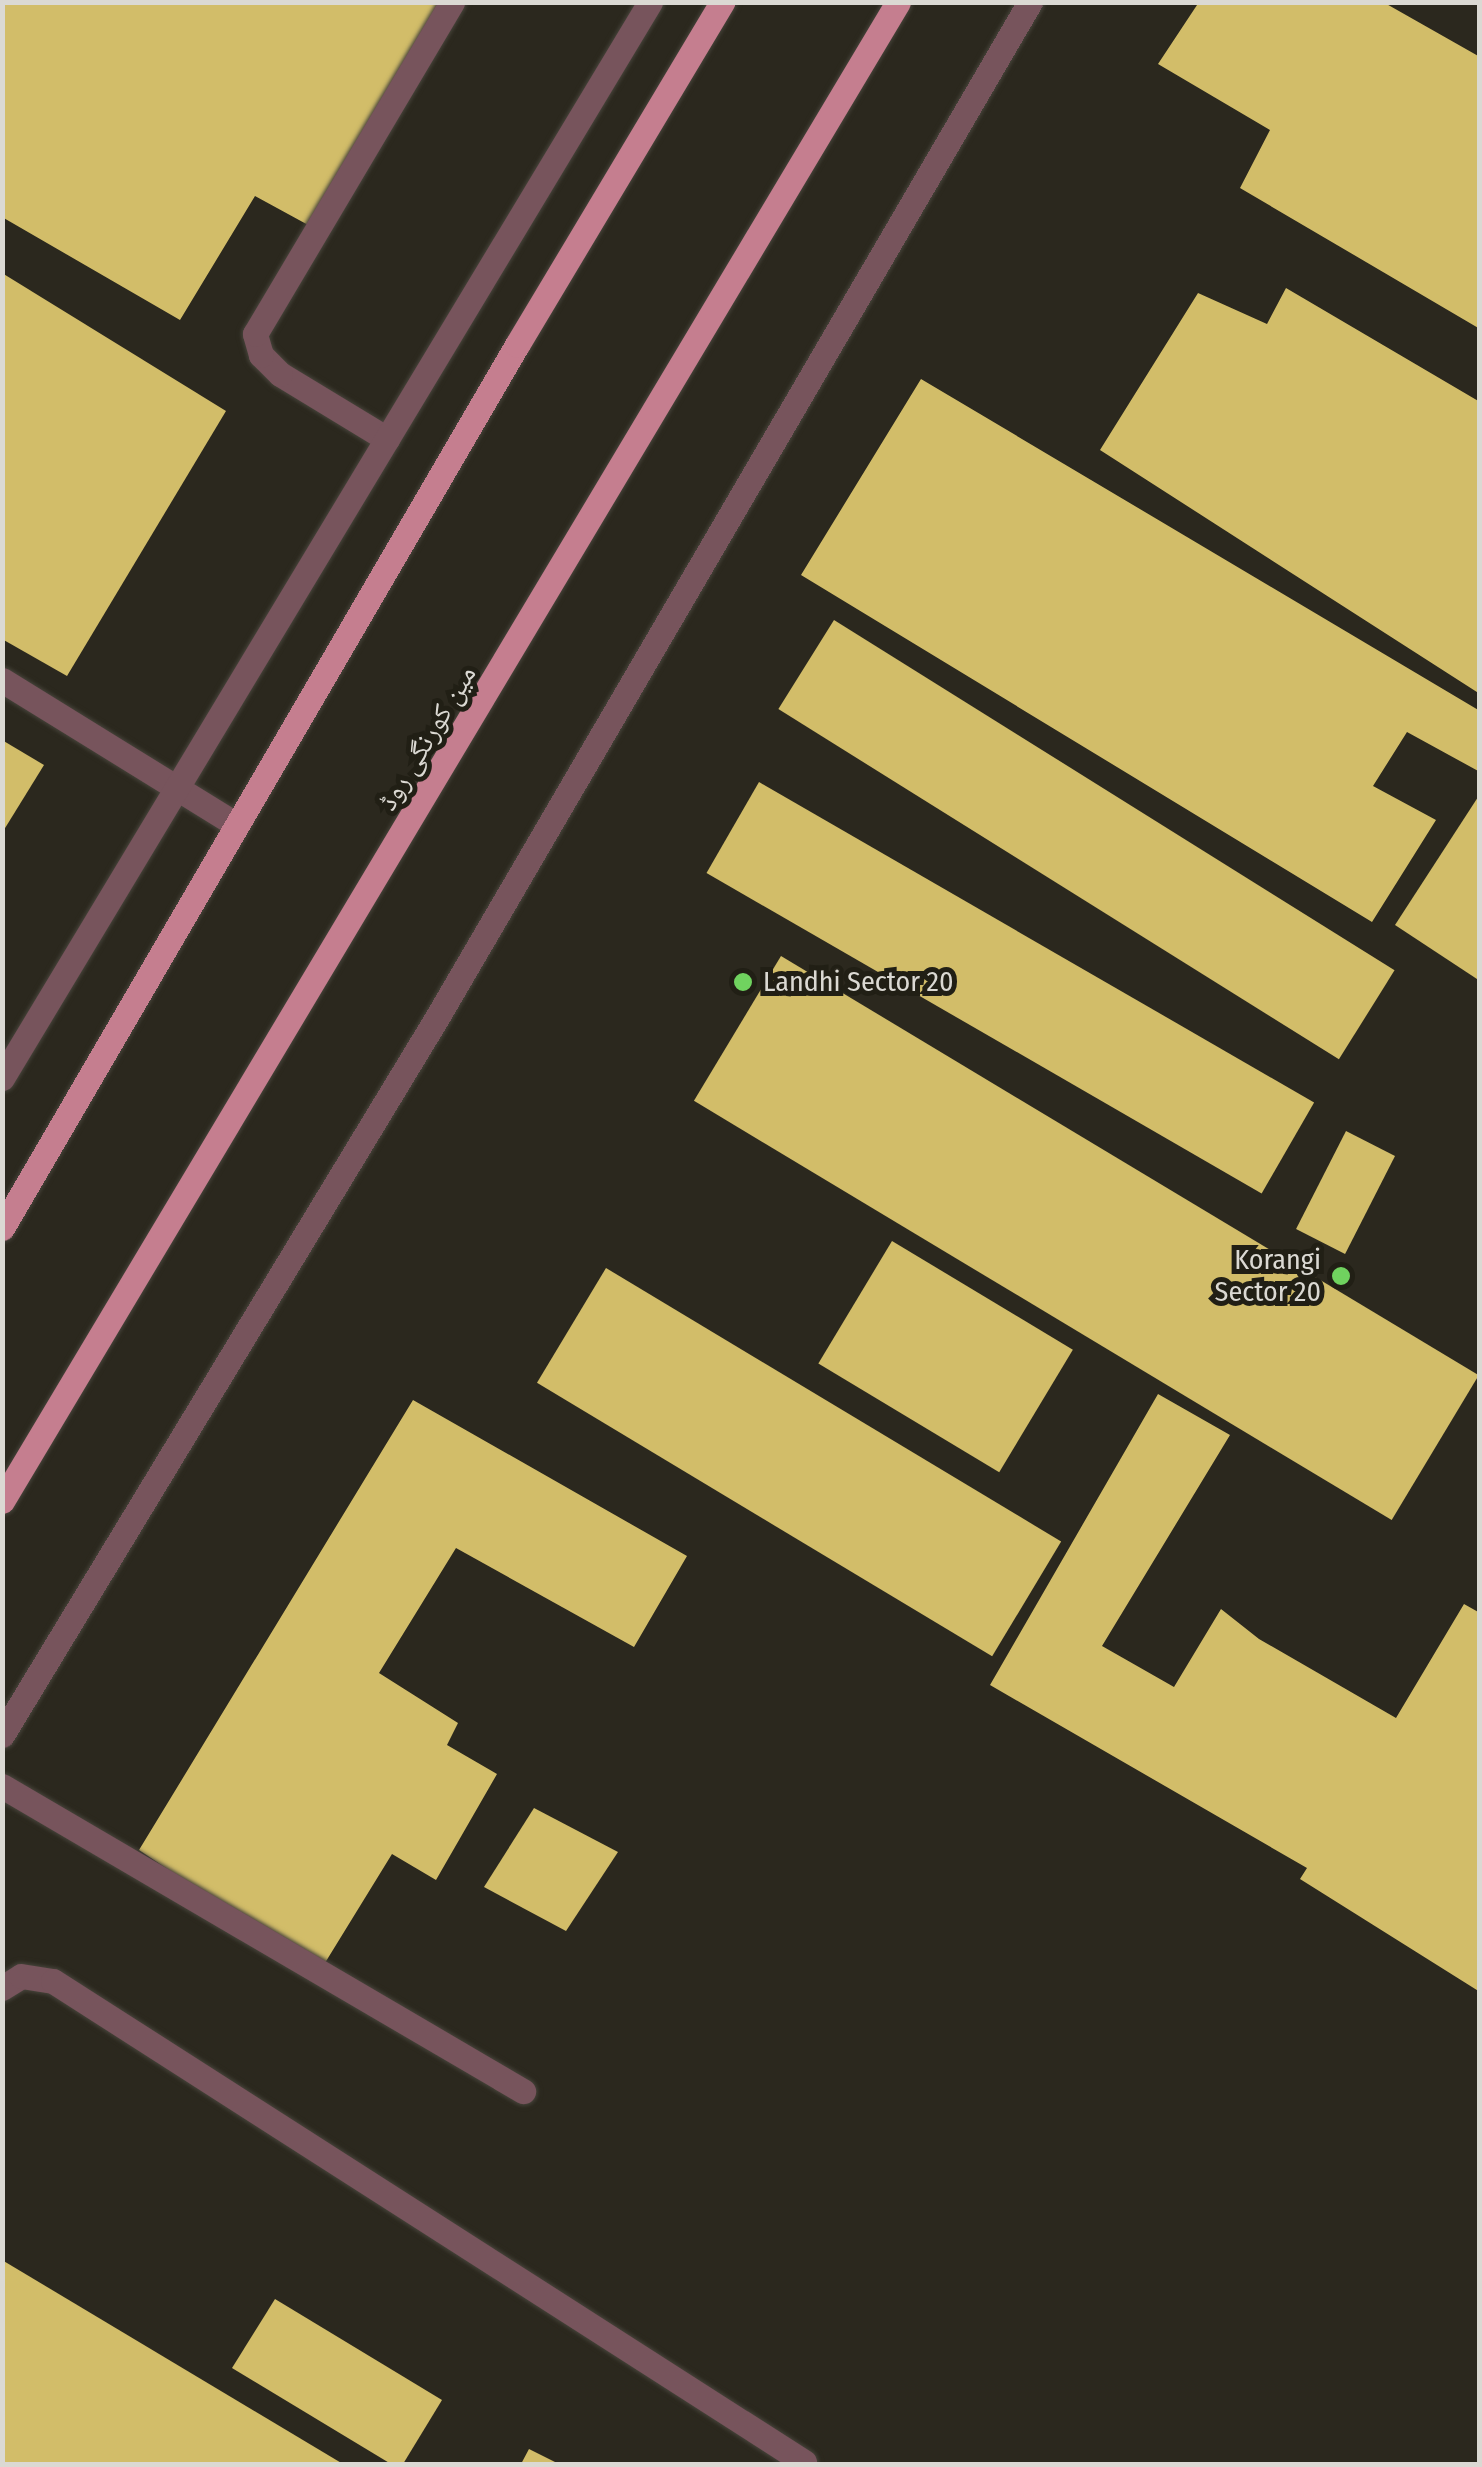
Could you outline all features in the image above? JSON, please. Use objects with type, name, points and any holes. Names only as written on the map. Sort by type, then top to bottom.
[{"type":"main road","points":[[2,1228],[722,2]]},
{"type":"main road","name":"مین کورنگی روڈ","points":[[2,1501],[630,458],[898,2]]},
{"type":"lane","points":[[387,439],[280,374],[261,355],[254,334],[452,2]]},
{"type":"lane","points":[[2,1078],[650,2]]},
{"type":"lane","points":[[2,1734],[435,1021],[1030,2]]},
{"type":"lane","points":[[2,680],[237,825]]},
{"type":"lane","points":[[2,1786],[523,2091]]},
{"type":"lane","points":[[2,1988],[22,1976],[53,1981],[804,2462]]},
{"type":"building","points":[[2,2],[440,2],[310,226],[255,196],[180,320],[2,217]]},
{"type":"building","points":[[1199,2],[1383,2],[1480,57],[1480,329],[1240,188],[1270,130],[1158,64]]},
{"type":"building","points":[[2,273],[226,411],[67,676],[2,639]]},
{"type":"building","points":[[1286,288],[1480,402],[1480,694],[1100,450],[1198,293],[1267,324]]},
{"type":"building","points":[[921,379],[1480,711],[1480,772],[1407,732],[1373,786],[1436,820],[1372,922],[801,575]]},
{"type":"building","points":[[834,620],[1395,970],[1339,1059],[778,709]]},
{"type":"building","points":[[2,740],[44,765],[2,833]]},
{"type":"building","points":[[759,782],[1314,1102],[1262,1193],[706,873]]},
{"type":"building","points":[[1480,794],[1480,981],[1395,925]]},
{"type":"building","points":[[781,956],[1479,1375],[1392,1520],[694,1101]]},
{"type":"building","points":[[1346,1131],[1395,1156],[1345,1254],[1296,1229]]},
{"type":"building","points":[[892,1241],[1073,1350],[999,1472],[818,1364]]},
{"type":"building","points":[[606,1268],[1061,1541],[992,1656],[537,1383]]},
{"type":"building","points":[[1158,1394],[1230,1435],[1102,1646],[1174,1687],[1221,1609],[1259,1639],[1396,1718],[1464,1604],[1480,1613],[1480,1992],[1300,1879],[1307,1868],[990,1685]]},
{"type":"building","points":[[413,1400],[687,1556],[634,1647],[456,1548],[379,1673],[458,1723],[447,1745],[497,1774],[436,1880],[392,1854],[320,1971],[139,1850]]},
{"type":"building","points":[[534,1808],[618,1852],[566,1931],[484,1887]]},
{"type":"building","points":[[2,2260],[343,2464],[2,2464]]},
{"type":"building","points":[[275,2299],[442,2400],[403,2464],[391,2464],[232,2368]]},
{"type":"building","points":[[529,2449],[559,2464],[521,2464]]},
{"type":"place","name":"Landhi Sector 20","points":[[743,982]]},
{"type":"place","name":"Korangi Sector 20","points":[[1341,1276]]}]
